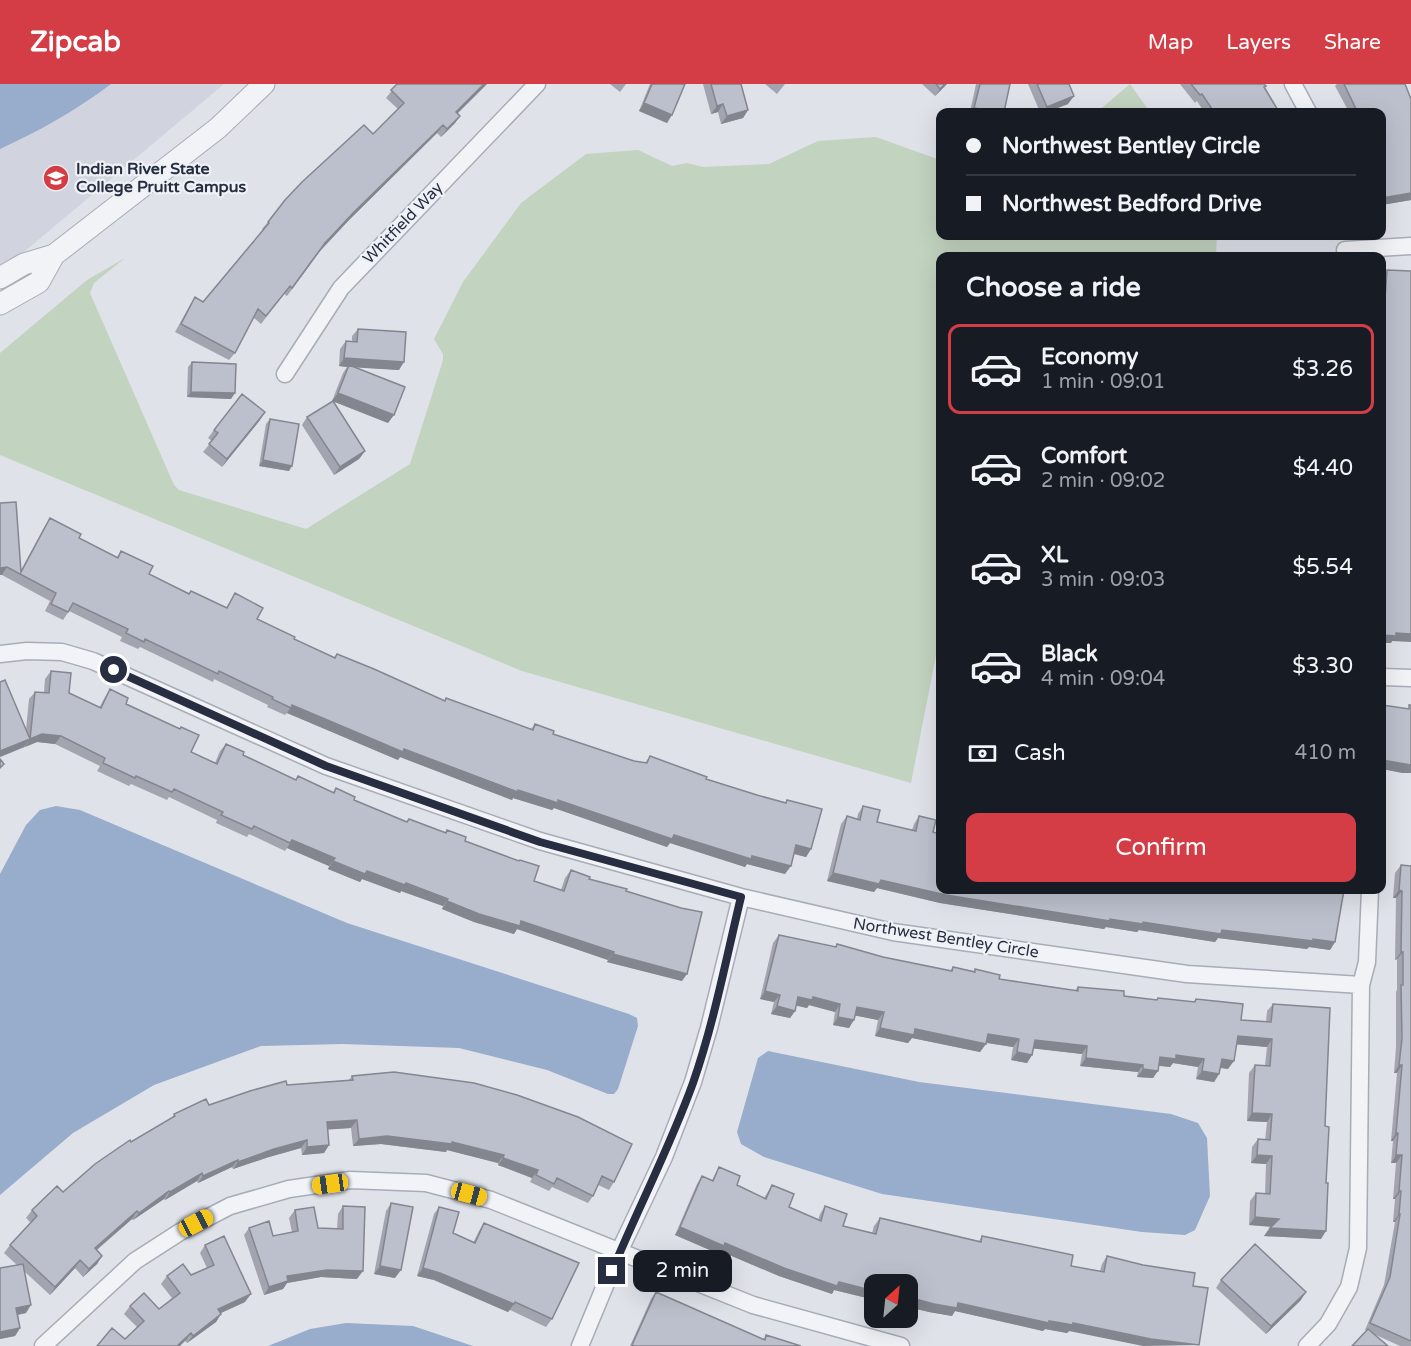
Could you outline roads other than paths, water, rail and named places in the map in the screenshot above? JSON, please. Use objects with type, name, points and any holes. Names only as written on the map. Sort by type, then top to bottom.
[{"type":"street","points":[[0,278],[24,264],[54,255],[218,128],[264,84]]},
{"type":"street","name":"Whitfield Way","points":[[285,374],[340,288],[537,84]]},
{"type":"street","points":[[1293,84],[1306,108]]},
{"type":"street","points":[[1344,247],[1411,246]]},
{"type":"street","points":[[0,304],[39,282],[54,255]]},
{"type":"street","name":"Northwest Bentley Circle","points":[[0,654],[27,651],[62,652],[93,661],[326,766],[540,842],[741,897],[892,932],[1187,974],[1361,985]]},
{"type":"street","points":[[1386,677],[1411,678]]},
{"type":"street","points":[[1307,1346],[1328,1324],[1349,1287],[1358,1248],[1361,985],[1367,962],[1370,894]]},
{"type":"street","points":[[580,1346],[664,1157],[693,1082],[709,1028],[741,897]]},
{"type":"street","points":[[43,1346],[135,1261],[180,1232],[230,1206],[289,1189],[350,1180],[426,1183],[490,1200],[753,1305],[901,1346]]},
{"type":"water","points":[[0,84],[111,84],[57,120],[0,149]]},
{"type":"water","points":[[56,806],[80,810],[347,923],[637,1018],[638,1026],[618,1089],[614,1094],[608,1094],[547,1070],[459,1048],[343,1044],[261,1046],[154,1085],[73,1133],[0,1195],[0,874],[26,825],[40,810]]},
{"type":"water","points":[[768,1051],[919,1082],[1171,1114],[1198,1123],[1207,1138],[1210,1196],[1195,1230],[1185,1235],[1142,1232],[882,1194],[764,1157],[741,1144],[737,1132],[758,1058]]},
{"type":"water","points":[[346,1323],[413,1326],[473,1346],[268,1346],[310,1329]]},
{"type":"place","name":"Indian River State College Pruitt Campus","points":[[56,178]]}]
